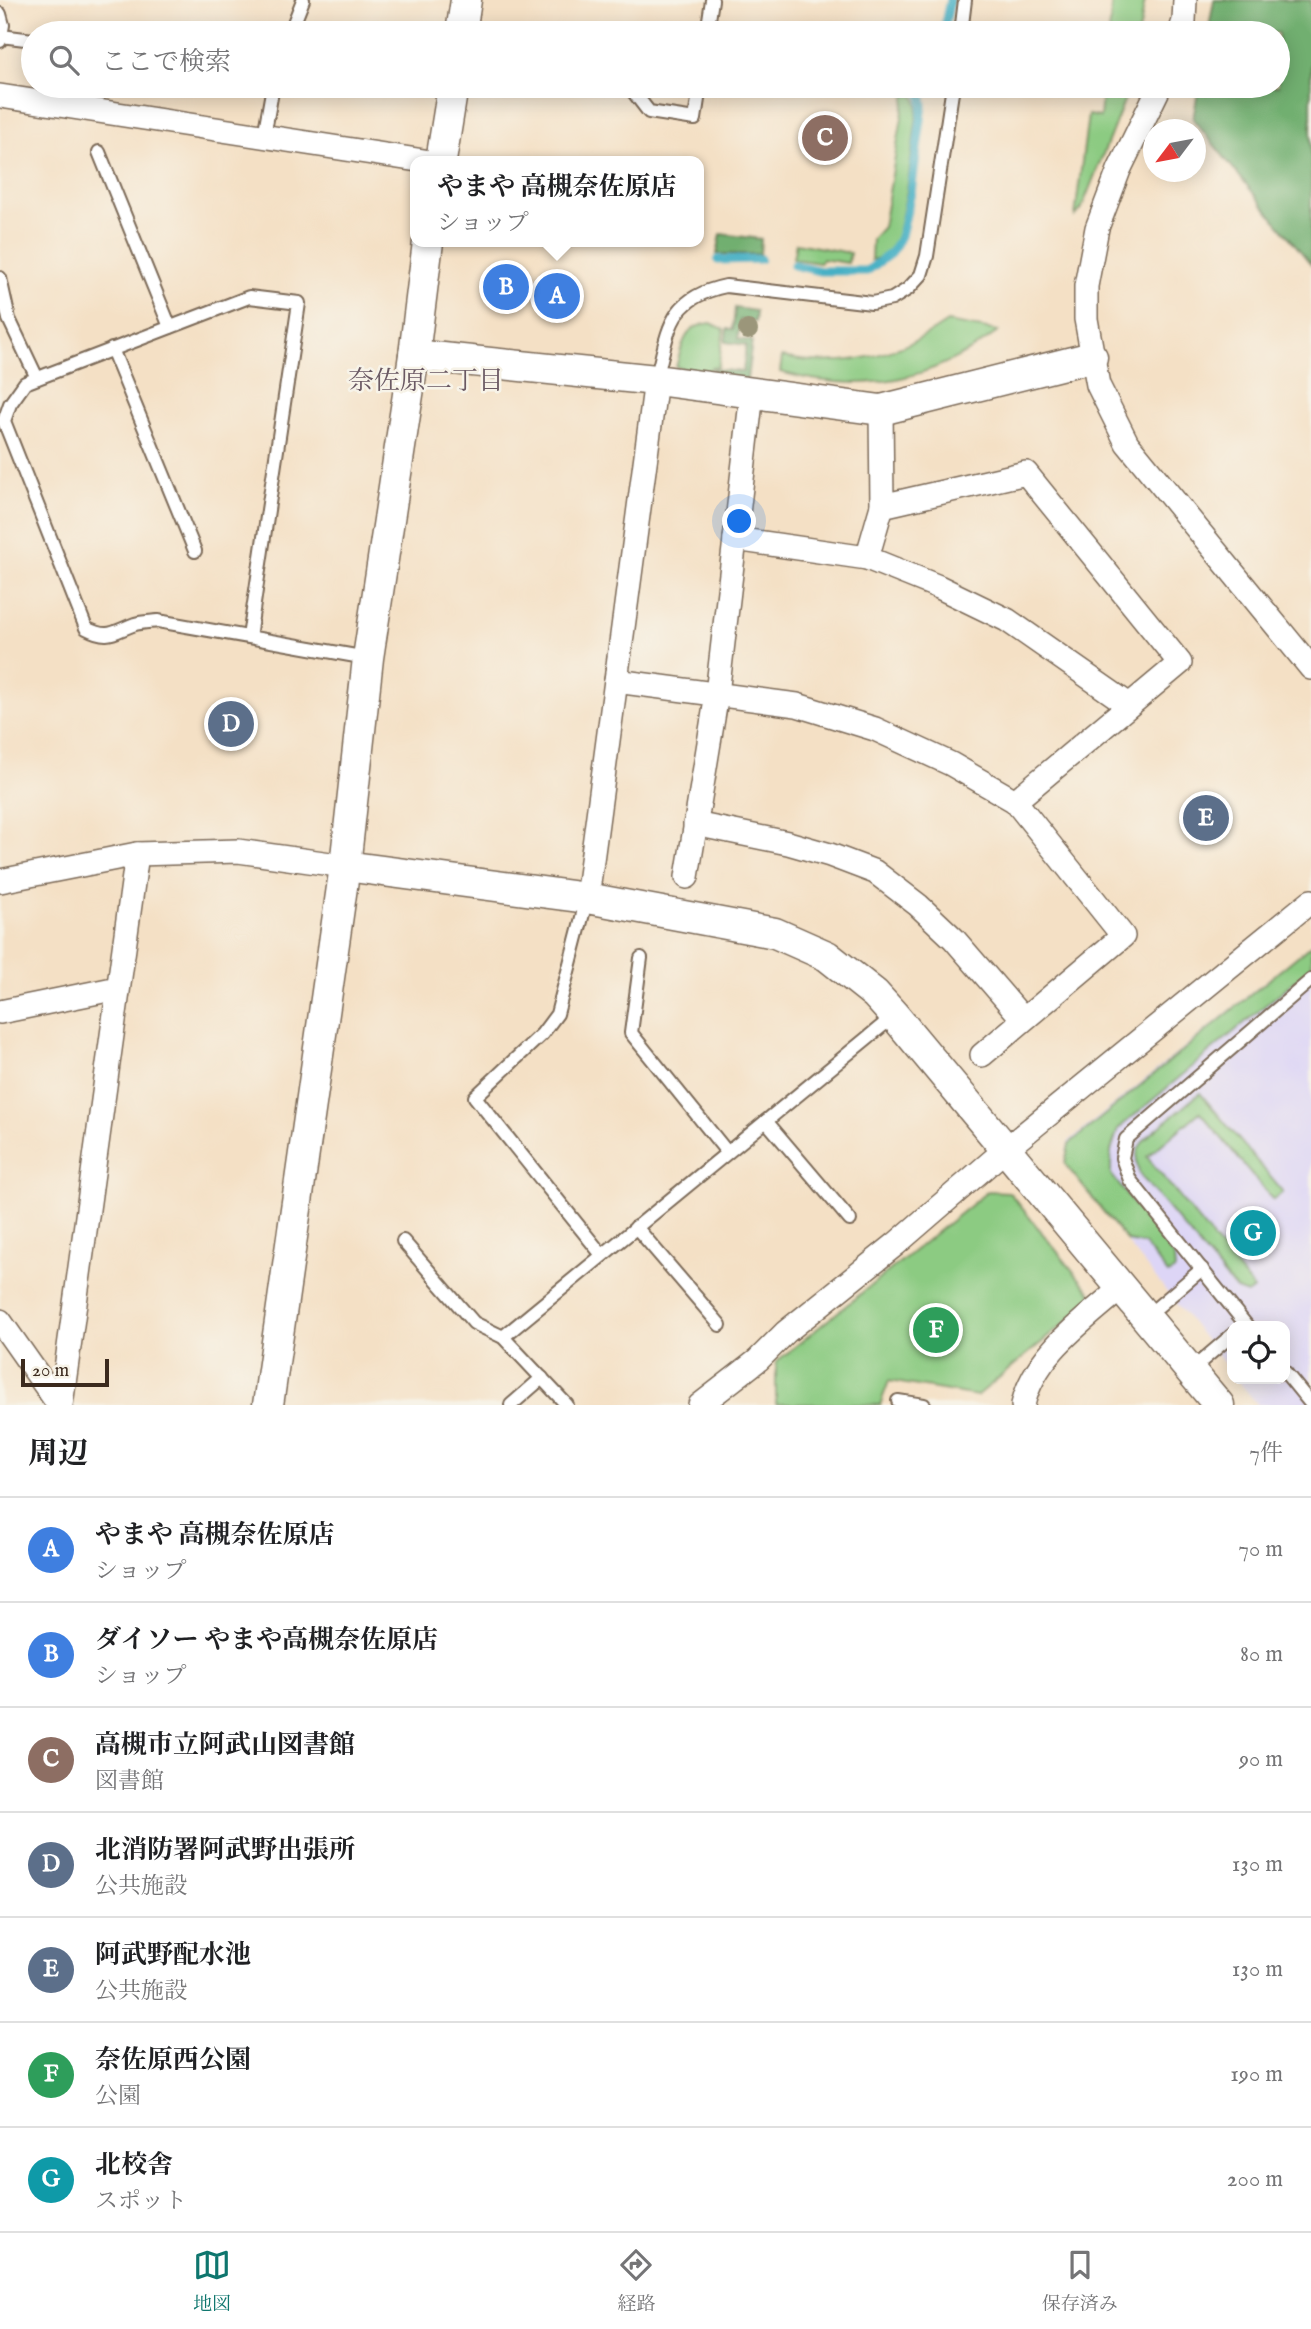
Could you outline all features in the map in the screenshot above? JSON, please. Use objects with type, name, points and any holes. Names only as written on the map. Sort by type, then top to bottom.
[{"type":"street","points":[[466,0],[467,21]]},
{"type":"street","points":[[1184,21],[1185,0]]},
{"type":"street","points":[[0,96],[410,159]]},
{"type":"street","points":[[442,156],[451,98]]},
{"type":"street","points":[[1154,98],[1119,170],[1097,228],[1086,286],[1086,319],[1098,386],[1127,443],[1311,668]]},
{"type":"street","points":[[268,1405],[345,866],[368,658],[414,355],[427,247]]},
{"type":"street","points":[[414,355],[656,380],[881,410],[1092,357]]},
{"type":"street","points":[[587,898],[656,380]]},
{"type":"street","points":[[687,877],[717,694],[752,393]]},
{"type":"street","points":[[867,558],[882,506],[881,410]]},
{"type":"street","points":[[882,506],[1026,473],[1180,663],[1015,801]]},
{"type":"street","points":[[735,539],[867,558],[939,587],[1007,620],[1129,705]]},
{"type":"street","points":[[616,681],[797,705],[875,729],[951,764],[1015,801],[1124,936],[982,1055]]},
{"type":"street","points":[[695,824],[788,843],[875,872],[918,905],[954,939],[1023,1019]]},
{"type":"street","points":[[0,881],[137,854],[238,851],[587,898],[775,933],[827,956],[874,994],[1219,1405]]},
{"type":"street","points":[[60,1405],[137,854]]},
{"type":"street","points":[[701,1405],[758,1360],[812,1310],[896,1244],[1006,1149],[1311,901]]},
{"type":"street","points":[[0,1012],[118,988]]},
{"type":"street","points":[[1023,1405],[1048,1353],[1122,1287]]},
{"type":"street","points":[[4,1331],[60,1405]]},
{"type":"lane","points":[[295,21],[303,0]]},
{"type":"lane","points":[[709,21],[712,0]]},
{"type":"lane","points":[[962,21],[965,0]]},
{"type":"lane","points":[[0,14],[3,25],[0,38],[21,39]]},
{"type":"lane","points":[[264,136],[270,98]]},
{"type":"lane","points":[[638,98],[649,112],[695,119],[698,98]]},
{"type":"lane","points":[[656,380],[675,316],[682,304],[708,289],[726,286],[872,303],[900,295],[915,283],[927,256],[951,98]]},
{"type":"lane","points":[[99,152],[170,327]]},
{"type":"lane","points":[[0,278],[9,319],[37,378]]},
{"type":"lane","points":[[249,637],[299,303],[249,297],[25,383],[10,404],[4,421],[86,628],[100,635],[119,632],[136,624],[159,621],[249,637],[368,658]]},
{"type":"lane","points":[[111,349],[195,551]]},
{"type":"lane","points":[[587,898],[557,1014],[542,1034],[475,1097],[602,1255]]},
{"type":"lane","points":[[640,958],[631,1033],[727,1152]]},
{"type":"lane","points":[[1241,1321],[1130,1180],[1122,1158],[1126,1139],[1311,980]]},
{"type":"lane","points":[[503,1337],[894,1016]]},
{"type":"lane","points":[[766,1121],[850,1220]]},
{"type":"lane","points":[[636,1227],[720,1325]]},
{"type":"lane","points":[[403,1241],[474,1323],[503,1337],[567,1405]]},
{"type":"lane","points":[[1146,1317],[1202,1269]]},
{"type":"lane","points":[[1190,1370],[1227,1339]]},
{"type":"lane","points":[[512,1405],[542,1378]]},
{"type":"lane","points":[[1290,1378],[1311,1404]]},
{"type":"lane","points":[[898,1401],[924,1405]]},
{"type":"shaded area","points":[[1311,944],[1311,1405],[1258,1405],[1241,1384],[1290,1384],[1290,1321],[1227,1321],[1227,1367],[1064,1164],[1068,1142]]},
{"type":"green space","points":[[1112,0],[1145,0],[1141,21],[1110,21]]},
{"type":"green space","points":[[1214,0],[1311,0],[1311,264],[1206,135],[1206,119],[1193,119],[1197,98],[1290,98],[1290,21],[1210,21]]},
{"type":"green space","points":[[905,98],[916,98],[918,106],[907,191],[898,234],[883,257],[871,260],[872,239],[883,227]]},
{"type":"green space","points":[[1102,98],[1125,98],[1081,210],[1075,216],[1088,115],[1100,117]]},
{"type":"green space","points":[[721,234],[761,239],[760,254],[717,254]]},
{"type":"green space","points":[[796,243],[850,253],[848,263],[822,259],[820,263],[793,259]]},
{"type":"green space","points":[[735,308],[756,311],[755,322],[740,320],[738,339],[752,341],[747,379],[713,375],[713,369],[743,372],[746,345],[725,342],[727,329],[733,329]]},
{"type":"green space","points":[[947,322],[999,331],[948,362],[895,379],[868,383],[840,382],[780,372],[782,357],[826,362],[868,357],[909,344]]},
{"type":"green space","points":[[711,323],[724,329],[718,367],[711,367],[709,374],[676,367],[689,332]]},
{"type":"green space","points":[[1311,945],[1311,967],[1118,1129],[1111,1151],[1111,1174],[1174,1257],[1175,1270],[1168,1274],[1144,1244],[1127,1241],[1065,1164],[1069,1144]]},
{"type":"green space","points":[[1200,1093],[1283,1192],[1273,1200],[1200,1112],[1147,1157],[1254,1289],[1247,1294],[1236,1290],[1138,1170],[1137,1152],[1144,1140]]},
{"type":"green space","points":[[988,1191],[1009,1192],[1095,1298],[977,1396],[889,1381],[880,1405],[776,1404],[776,1362]]},
{"type":"waterway","points":[[946,21],[950,0]]},
{"type":"waterway","points":[[794,265],[820,271],[867,271],[891,253],[901,236],[911,193],[922,98]]},
{"type":"waterway","points":[[718,260],[760,259]]},
{"type":"place","name":"高槻市立阿武山図書館","points":[[825,138]]},
{"type":"place","name":"ダイソー やまや高槻奈佐原店","points":[[506,287]]},
{"type":"place","name":"やまや 高槻奈佐原店","points":[[557,296]]},
{"type":"place","name":"北消防署阿武野出張所","points":[[231,724]]},
{"type":"place","name":"阿武野配水池","points":[[1206,818]]},
{"type":"place","name":"北校舎","points":[[1253,1233]]},
{"type":"place","name":"奈佐原西公園","points":[[936,1330]]},
{"type":"district","name":"奈佐原二丁目","points":[[426,380]]}]
